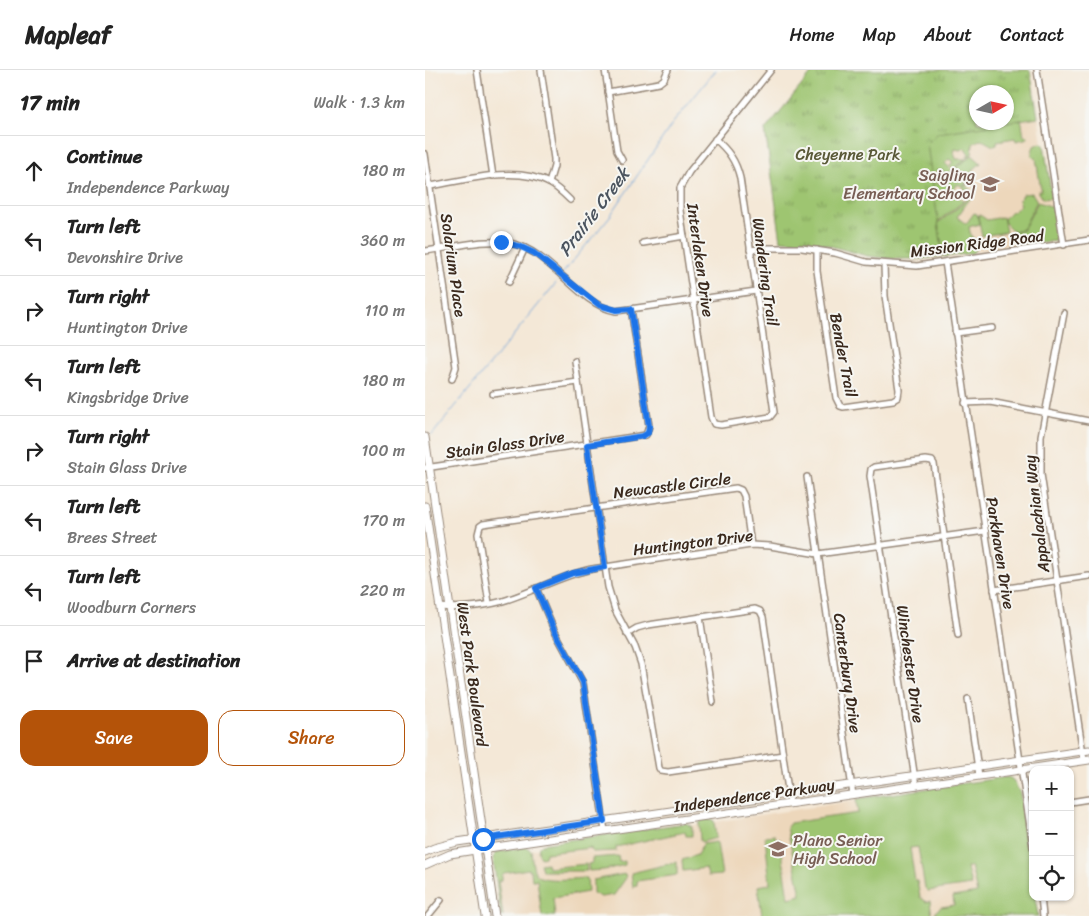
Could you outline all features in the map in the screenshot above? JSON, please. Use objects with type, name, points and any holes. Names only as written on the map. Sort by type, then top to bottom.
[{"type":"main road","name":"West Park Boulevard","points":[[425,436],[427,468],[450,608],[495,916]]},
{"type":"main road","name":"West Park Boulevard","points":[[425,506],[485,916]]},
{"type":"main road","name":"Independence Parkway","points":[[425,852],[446,844],[1086,750]]},
{"type":"main road","name":"Independence Parkway","points":[[425,865],[450,854],[484,848],[1087,760]]},
{"type":"main road","points":[[532,832],[533,841]]},
{"type":"street","points":[[477,70],[493,176]]},
{"type":"street","points":[[541,70],[554,159],[549,183]]},
{"type":"street","points":[[605,70],[617,151],[622,160]]},
{"type":"street","points":[[608,92],[659,84],[664,79],[668,70]]},
{"type":"street","name":"Interlaken Drive","points":[[771,70],[689,172],[680,188],[680,210],[711,417],[714,424],[721,425],[772,416]]},
{"type":"street","points":[[1037,70],[1064,244]]},
{"type":"street","name":"Wandering Trail","points":[[715,140],[730,154],[738,169],[773,408],[772,416]]},
{"type":"street","name":"Solarium Place","points":[[425,154],[456,367],[452,379]]},
{"type":"street","points":[[430,186],[493,176],[522,174],[549,183],[570,200]]},
{"type":"street","points":[[643,242],[684,236]]},
{"type":"street","name":"Mission Ridge Road","points":[[750,250],[785,247],[817,250],[866,262],[917,266],[1089,240]]},
{"type":"street","points":[[425,252],[491,242],[509,243],[534,253],[593,301],[605,308],[616,310],[756,291]]},
{"type":"street","points":[[509,282],[525,248]]},
{"type":"street","name":"Bender Trail","points":[[817,250],[817,271],[837,403],[840,406],[847,407],[899,397],[885,296],[884,264]]},
{"type":"street","name":"Parkhaven Drive","points":[[945,262],[1021,770],[1029,804]]},
{"type":"street","name":"Stain Glass Drive","points":[[427,468],[587,445],[643,436],[648,433],[649,426],[631,309]]},
{"type":"street","name":"Appalachian Way","points":[[1064,312],[1041,436],[1041,474],[1087,760]]},
{"type":"street","points":[[955,333],[992,328]]},
{"type":"street","points":[[575,361],[608,586],[615,610],[639,655],[644,673],[657,763],[661,771],[668,772],[783,755]]},
{"type":"street","points":[[493,394],[578,382]]},
{"type":"street","points":[[965,403],[990,402],[1089,420]]},
{"type":"street","name":"Winchester Drive","points":[[917,786],[871,469],[879,466],[925,460],[932,461],[944,537]]},
{"type":"street","name":"Canterbury Drive","points":[[807,477],[853,795]]},
{"type":"street","name":"Newcastle Circle","points":[[489,603],[478,534],[480,526],[483,524],[739,488],[744,496],[751,545]]},
{"type":"street","name":"Huntington Drive","points":[[440,607],[450,608],[511,599],[573,573],[751,545],[770,546],[818,554],[985,531]]},
{"type":"street","points":[[944,537],[958,635]]},
{"type":"street","points":[[994,590],[1089,576]]},
{"type":"street","points":[[536,588],[554,630],[583,682],[605,831]]},
{"type":"street","points":[[627,634],[637,628],[648,625],[755,609],[760,611],[763,617],[790,804]]},
{"type":"street","points":[[700,617],[713,702]]},
{"type":"street","points":[[969,699],[979,776]]},
{"type":"street","points":[[1074,801],[1089,799]]},
{"type":"street","points":[[428,916],[441,900]]},
{"type":"street","points":[[1041,901],[1043,916]]},
{"type":"shaded area","name":"Saigling Elementary School","points":[[1038,117],[1057,238],[943,256],[927,145],[979,130],[1014,130],[1014,121]]},
{"type":"shaded area","name":"Plano Senior High School","points":[[1006,778],[1029,877],[1029,901],[1035,901],[1038,916],[503,916],[494,855]]},
{"type":"green space","name":"Cheyenne Park","points":[[814,70],[1030,70],[1038,117],[1014,121],[1014,85],[969,85],[969,128],[938,133],[927,144],[943,256],[922,259],[893,259],[867,256],[823,244],[781,240],[765,130]]},
{"type":"green space","points":[[1021,117],[1024,136],[1028,136],[1028,138],[1016,141],[1015,138],[997,141],[997,145],[994,146],[979,141],[973,144],[972,154],[966,158],[969,154],[965,148],[955,149],[956,159],[966,159],[953,169],[950,165],[953,162],[949,159],[945,163],[952,170],[944,177],[943,171],[935,171],[935,183],[943,183],[944,178],[972,155],[981,163],[974,169],[970,177],[972,178],[966,186],[974,193],[957,217],[966,224],[974,213],[977,214],[979,224],[969,227],[975,250],[973,253],[944,257],[938,223],[965,202],[971,194],[963,188],[970,179],[967,179],[963,187],[958,184],[952,192],[964,201],[936,223],[924,142],[931,133],[969,125],[969,130],[1014,130],[1014,118]]},
{"type":"green space","points":[[1041,143],[1044,144],[1052,198],[1043,199],[1038,191],[1041,191],[1036,158],[1032,156],[1032,152],[1034,146]]},
{"type":"green space","points":[[1032,193],[1037,201],[1023,229],[1013,231],[1005,223],[1004,219],[1011,211],[1013,212],[1019,207],[1019,201],[1023,194]]},
{"type":"green space","points":[[1038,202],[1053,207],[1058,238],[1056,241],[1017,246],[1013,232],[1023,230]]},
{"type":"green space","points":[[980,215],[987,220],[1003,217],[1006,232],[982,236],[978,216]]},
{"type":"green space","points":[[1010,778],[1014,781],[1020,793],[1029,853],[1029,901],[1036,901],[1038,916],[935,916],[936,911],[941,907],[954,905],[953,897],[977,893],[971,866],[967,868],[971,885],[928,891],[925,888],[918,847],[910,848],[915,881],[917,881],[920,897],[926,902],[930,901],[932,916],[762,916],[758,886],[770,884],[765,836],[775,835],[776,840],[780,839],[789,898],[801,895],[787,827],[790,823],[858,813],[856,799]]},
{"type":"green space","points":[[711,819],[714,821],[716,838],[702,842],[700,841],[699,823],[703,820]]},
{"type":"green space","points":[[686,823],[692,827],[692,836],[686,836],[685,832],[616,847],[616,851],[592,852],[591,848],[546,853],[545,857],[541,858],[538,852],[542,844]]},
{"type":"green space","points":[[716,842],[722,875],[708,876],[706,868],[683,871],[682,860],[697,855],[703,844]]},
{"type":"green space","points":[[526,847],[531,850],[534,869],[540,877],[552,879],[587,878],[588,892],[553,898],[555,916],[542,916],[537,880],[532,880],[531,871],[528,869],[504,873],[502,880],[498,881],[503,916],[501,916],[493,858],[497,852]]},
{"type":"green space","points":[[618,856],[619,862],[625,861],[625,865],[589,871],[588,864],[592,863],[592,858]]},
{"type":"green space","points":[[677,862],[677,875],[637,881],[637,886],[633,887],[631,873]]},
{"type":"green space","points":[[547,863],[548,868],[586,864],[587,871],[542,870],[540,864]]},
{"type":"green space","points":[[625,874],[626,878],[614,895],[601,897],[593,893],[593,880]]},
{"type":"waterway","name":"Prairie Creek","points":[[563,273],[610,216],[672,124],[716,70]]},
{"type":"waterway","name":"Prairie Creek","points":[[432,435],[561,277]]},
{"type":"place","name":"Saigling Elementary School","points":[[990,184]]},
{"type":"place","name":"Plano Senior High School","points":[[778,849]]},
{"type":"route","points":[[483,839],[604,821],[583,682],[554,630],[536,588],[563,576],[592,568],[605,567],[587,445],[643,436],[648,433],[649,426],[631,309],[611,310],[599,305],[534,253],[525,248],[501,242]]}]
